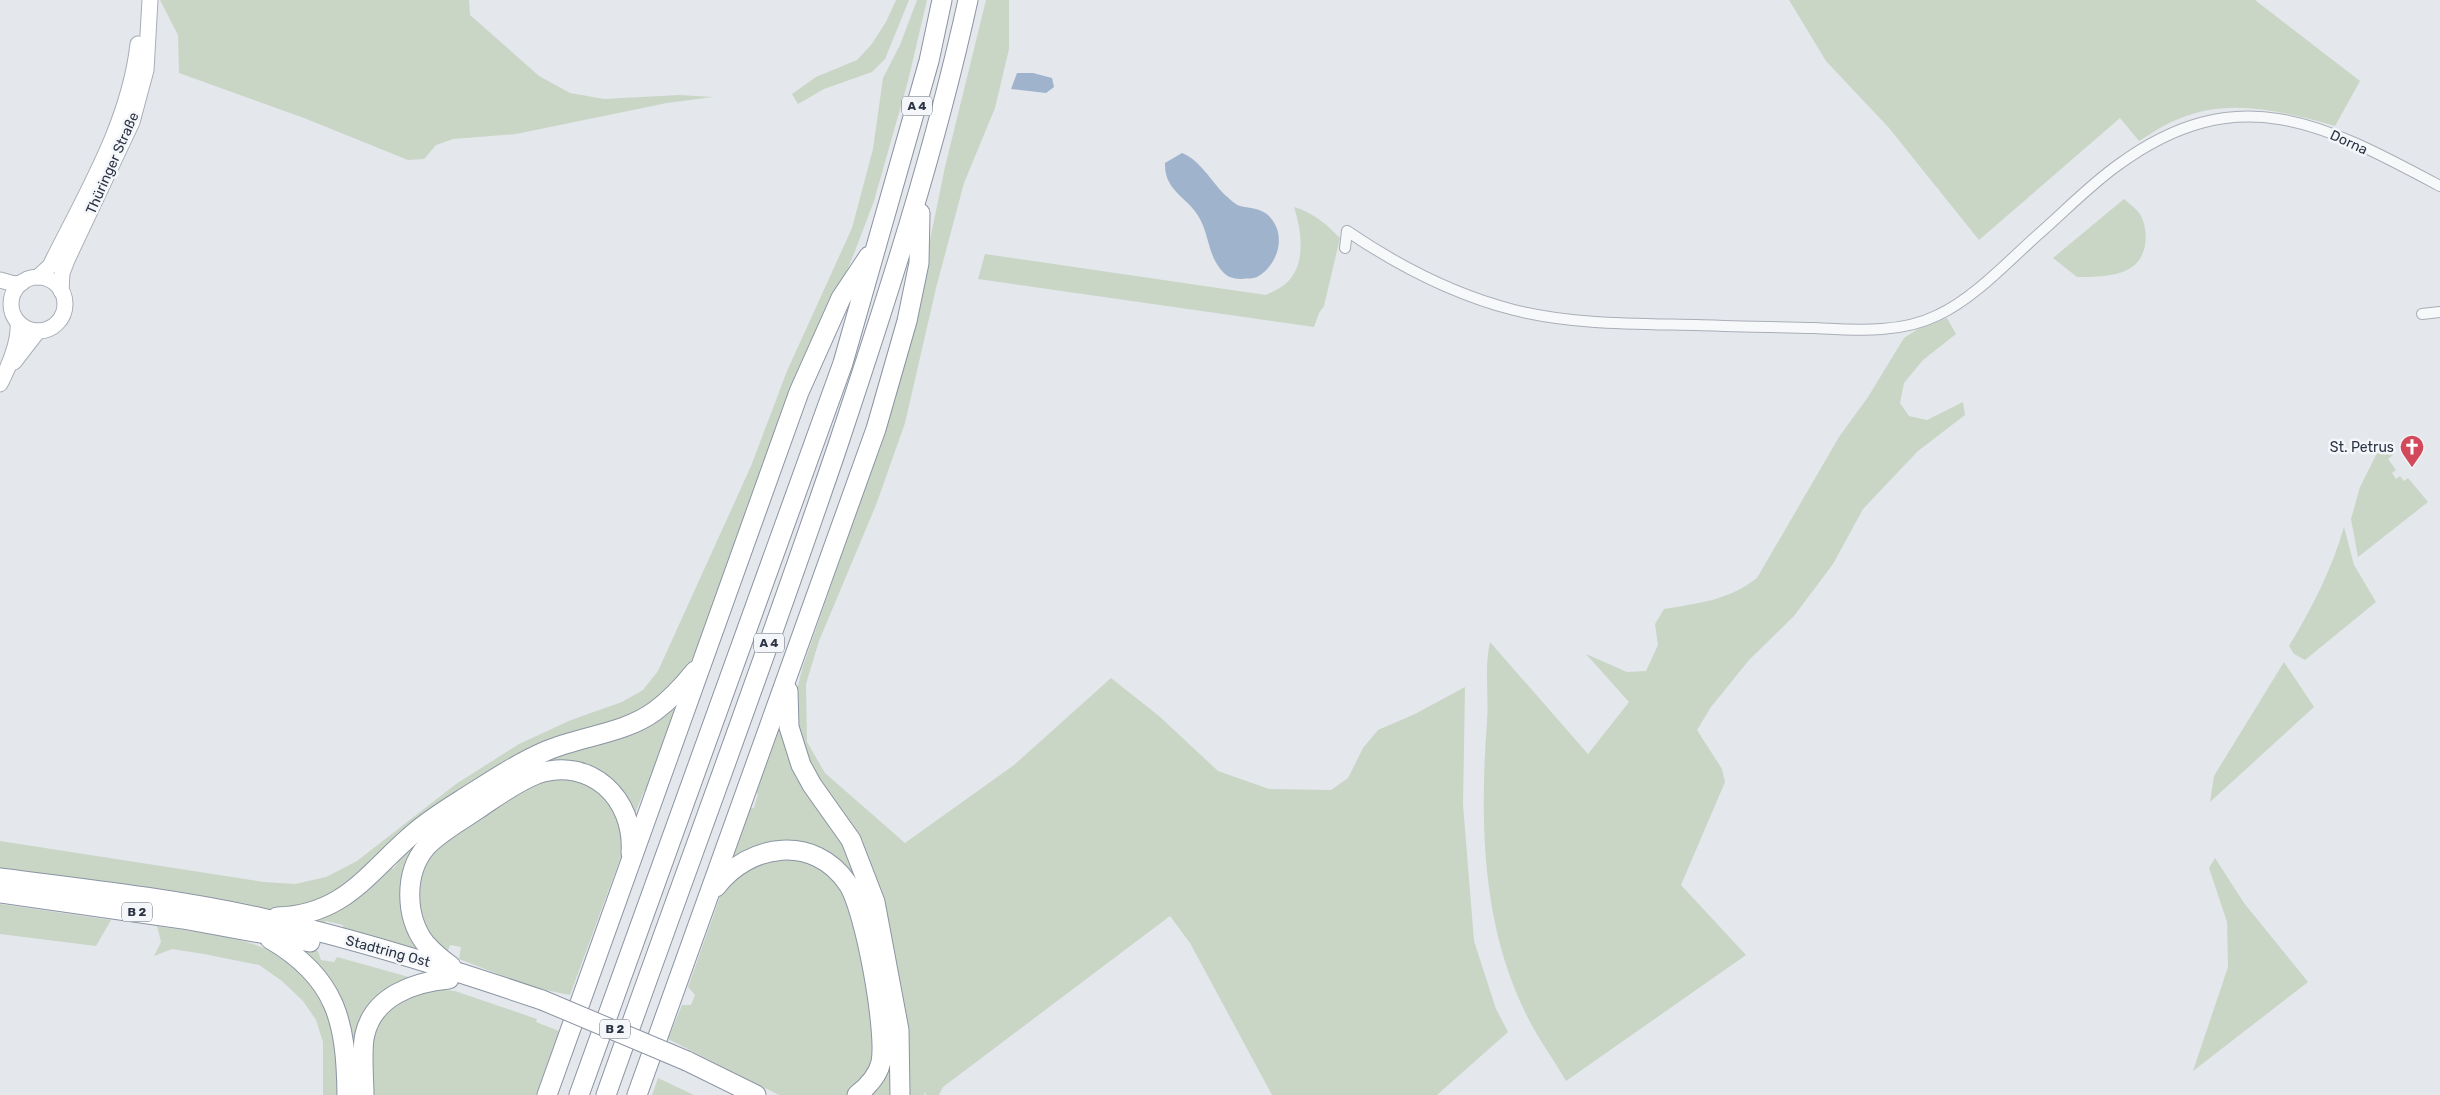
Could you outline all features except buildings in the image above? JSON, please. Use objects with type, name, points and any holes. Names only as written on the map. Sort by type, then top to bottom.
[{"type":"highway","name":"A 4","points":[[579,1095],[843,362],[880,240],[929,61],[942,0]]},
{"type":"highway","name":"A 4","points":[[606,1095],[799,559],[900,261],[968,0]]},
{"type":"highway","points":[[637,1095],[876,429],[907,321],[920,264],[920,187]]},
{"type":"highway","points":[[547,1095],[798,392],[840,298],[880,240]]},
{"type":"highway","points":[[261,925],[327,907],[357,888],[414,832],[522,763],[573,741],[636,722],[654,712],[671,698],[703,660]]},
{"type":"highway","points":[[789,673],[788,708],[793,746],[800,765],[812,786],[851,840],[875,902],[899,1030],[900,1095]]},
{"type":"highway","points":[[364,1095],[364,1034],[373,1016],[390,998],[402,989],[453,975],[424,941],[416,925],[411,907],[409,888],[415,868],[425,849],[438,836],[501,794],[535,775],[557,769],[578,771],[599,781],[620,803],[628,818],[632,842],[630,862]]},
{"type":"highway","points":[[708,898],[730,871],[758,854],[773,850],[794,850],[816,857],[838,871],[849,885],[860,910],[884,1041],[881,1064],[869,1085],[857,1095]]},
{"type":"highway","name":"Stadtring Ost","points":[[0,878],[147,898],[261,925],[453,975],[540,1005],[756,1095]]},
{"type":"highway","name":"Stadtring Ost","points":[[0,893],[183,919],[261,925]]},
{"type":"highway","points":[[261,925],[307,966],[333,1002],[341,1024],[346,1050],[347,1095]]},
{"type":"highway","name":"B 2","points":[[685,1065],[735,1095]]},
{"type":"main road","name":"Thüringer Straße","points":[[38,277],[50,266],[125,107],[136,68],[140,0]]},
{"type":"main road","name":"Thüringer Straße","points":[[62,291],[62,273],[67,260],[135,113],[146,70],[150,0]]},
{"type":"main road","points":[[0,280],[14,284],[38,277],[52,281],[62,291],[65,309],[62,318],[55,325],[38,331],[27,329],[18,322],[6,298],[13,295],[22,283]]},
{"type":"main road","points":[[3,378],[18,335],[18,322]]},
{"type":"main road","points":[[3,378],[38,331]]},
{"type":"street","name":"Dorna","points":[[1345,248],[1347,231],[1380,253],[1440,283],[1512,309],[1557,318],[1882,329],[1922,322],[1956,305],[2116,166],[2156,140],[2200,123],[2252,115],[2283,118],[2318,128],[2440,186]]},
{"type":"street","points":[[2422,314],[2440,312]]},
{"type":"green space","points":[[160,0],[469,0],[470,15],[539,76],[570,93],[604,99],[679,95],[713,97],[667,103],[516,134],[453,139],[436,145],[424,159],[408,160],[304,118],[179,73],[178,35]]},
{"type":"green space","points":[[896,0],[909,0],[885,59],[872,72],[824,89],[798,104],[792,94],[816,77],[857,60],[871,45],[886,22]]},
{"type":"green space","points":[[917,0],[927,0],[908,81],[874,201],[744,517],[695,653],[684,674],[671,691],[633,717],[564,736],[386,855],[317,907],[261,911],[0,872],[0,841],[264,882],[295,884],[326,877],[357,861],[456,784],[519,744],[571,720],[622,702],[643,690],[658,671],[751,466],[787,371],[852,228],[873,149],[883,78],[900,45]]},
{"type":"green space","points":[[986,0],[1009,0],[1009,49],[995,108],[964,183],[936,288],[905,423],[876,505],[819,641],[806,684],[807,742],[825,773],[905,843],[1014,765],[1111,678],[1159,716],[1218,771],[1269,789],[1331,790],[1348,778],[1363,748],[1378,730],[1415,714],[1465,687],[1463,804],[1474,941],[1496,1009],[1508,1032],[1437,1095],[1272,1095],[1190,943],[1170,916],[943,1087],[939,1095],[926,1095],[925,1092],[924,1095],[908,1095],[883,912],[815,778],[796,733],[796,695],[802,669],[852,525],[913,323],[945,167]]},
{"type":"green space","points":[[1789,0],[2255,0],[2360,81],[2335,126],[2296,116],[2256,109],[2216,109],[2176,120],[2139,141],[2120,118],[1979,240],[1889,128],[1826,61]]},
{"type":"green space","points":[[2124,199],[2141,215],[2144,225],[2145,246],[2140,259],[2135,265],[2123,272],[2110,275],[2077,277],[2053,258]]},
{"type":"green space","points":[[1294,207],[1308,212],[1340,238],[1324,306],[1319,313],[1314,327],[978,279],[985,254],[1266,295],[1284,285],[1296,269],[1301,249],[1299,227]]},
{"type":"green space","points":[[1947,318],[1956,334],[1923,360],[1904,383],[1900,403],[1909,416],[1927,420],[1963,402],[1965,415],[1918,451],[1863,509],[1833,564],[1794,616],[1749,660],[1711,707],[1697,730],[1722,769],[1725,782],[1681,885],[1746,955],[1566,1081],[1534,1030],[1510,977],[1492,906],[1484,833],[1487,662],[1490,642],[1588,754],[1629,702],[1586,654],[1627,672],[1646,671],[1658,645],[1655,624],[1664,609],[1701,603],[1724,596],[1746,586],[1757,578],[1839,437],[1868,397],[1904,338],[1918,329]]},
{"type":"green space","points":[[2381,445],[2393,455],[2388,459],[2396,470],[2392,473],[2396,479],[2400,476],[2404,481],[2408,478],[2428,502],[2358,557],[2351,519],[2360,487]]},
{"type":"green space","points":[[2344,527],[2354,565],[2376,602],[2305,660],[2294,654],[2289,646],[2321,588],[2334,558]]},
{"type":"green space","points":[[2284,662],[2314,707],[2210,802],[2214,776]]},
{"type":"green space","points":[[677,700],[681,705],[650,793],[644,791],[635,814],[615,786],[536,767],[407,872],[427,954],[344,932],[343,925],[326,921],[323,926],[301,921],[340,908],[361,895],[390,867],[393,869],[398,863],[395,860],[412,842],[529,764]]},
{"type":"green space","points":[[783,713],[861,876],[896,1095],[867,1095],[879,1080],[867,916],[809,845],[734,861],[729,858],[748,808],[754,808],[758,794],[754,791]]},
{"type":"green space","points":[[561,776],[602,789],[623,824],[623,851],[570,995],[545,990],[544,992],[459,959],[461,947],[450,945],[447,954],[435,944],[428,931],[419,903],[421,874],[430,858],[442,843],[526,787]]},
{"type":"green space","points":[[2215,858],[2244,903],[2308,982],[2193,1071],[2228,967],[2227,922],[2209,868]]},
{"type":"green space","points":[[762,859],[809,859],[836,876],[853,908],[876,1033],[877,1056],[856,1090],[848,1095],[779,1095],[668,1039],[682,1005],[691,1005],[695,995],[688,987],[722,891],[735,876]]},
{"type":"green space","points":[[0,904],[111,920],[96,946],[0,934]]},
{"type":"green space","points":[[157,926],[231,938],[253,944],[273,953],[292,965],[309,983],[337,1030],[340,1053],[341,1095],[323,1095],[323,1042],[316,1020],[303,1001],[282,981],[259,965],[204,954],[172,949],[154,956],[161,942]]},
{"type":"green space","points":[[291,945],[318,951],[321,960],[334,962],[337,957],[416,979],[397,986],[352,1058]]},
{"type":"green space","points":[[436,989],[455,991],[537,1019],[536,1022],[559,1031],[536,1095],[368,1095],[371,1031],[398,998]]},
{"type":"green space","points":[[658,1078],[694,1095],[652,1095]]},
{"type":"water","points":[[1017,73],[1033,73],[1052,78],[1054,87],[1046,93],[1011,89]]},
{"type":"water","points":[[1182,153],[1200,166],[1234,203],[1262,211],[1273,221],[1279,236],[1277,252],[1269,267],[1257,277],[1235,278],[1225,274],[1219,268],[1212,255],[1200,219],[1168,181],[1165,163]]},
{"type":"place","name":"St. Petrus","points":[[2412,468]]}]
